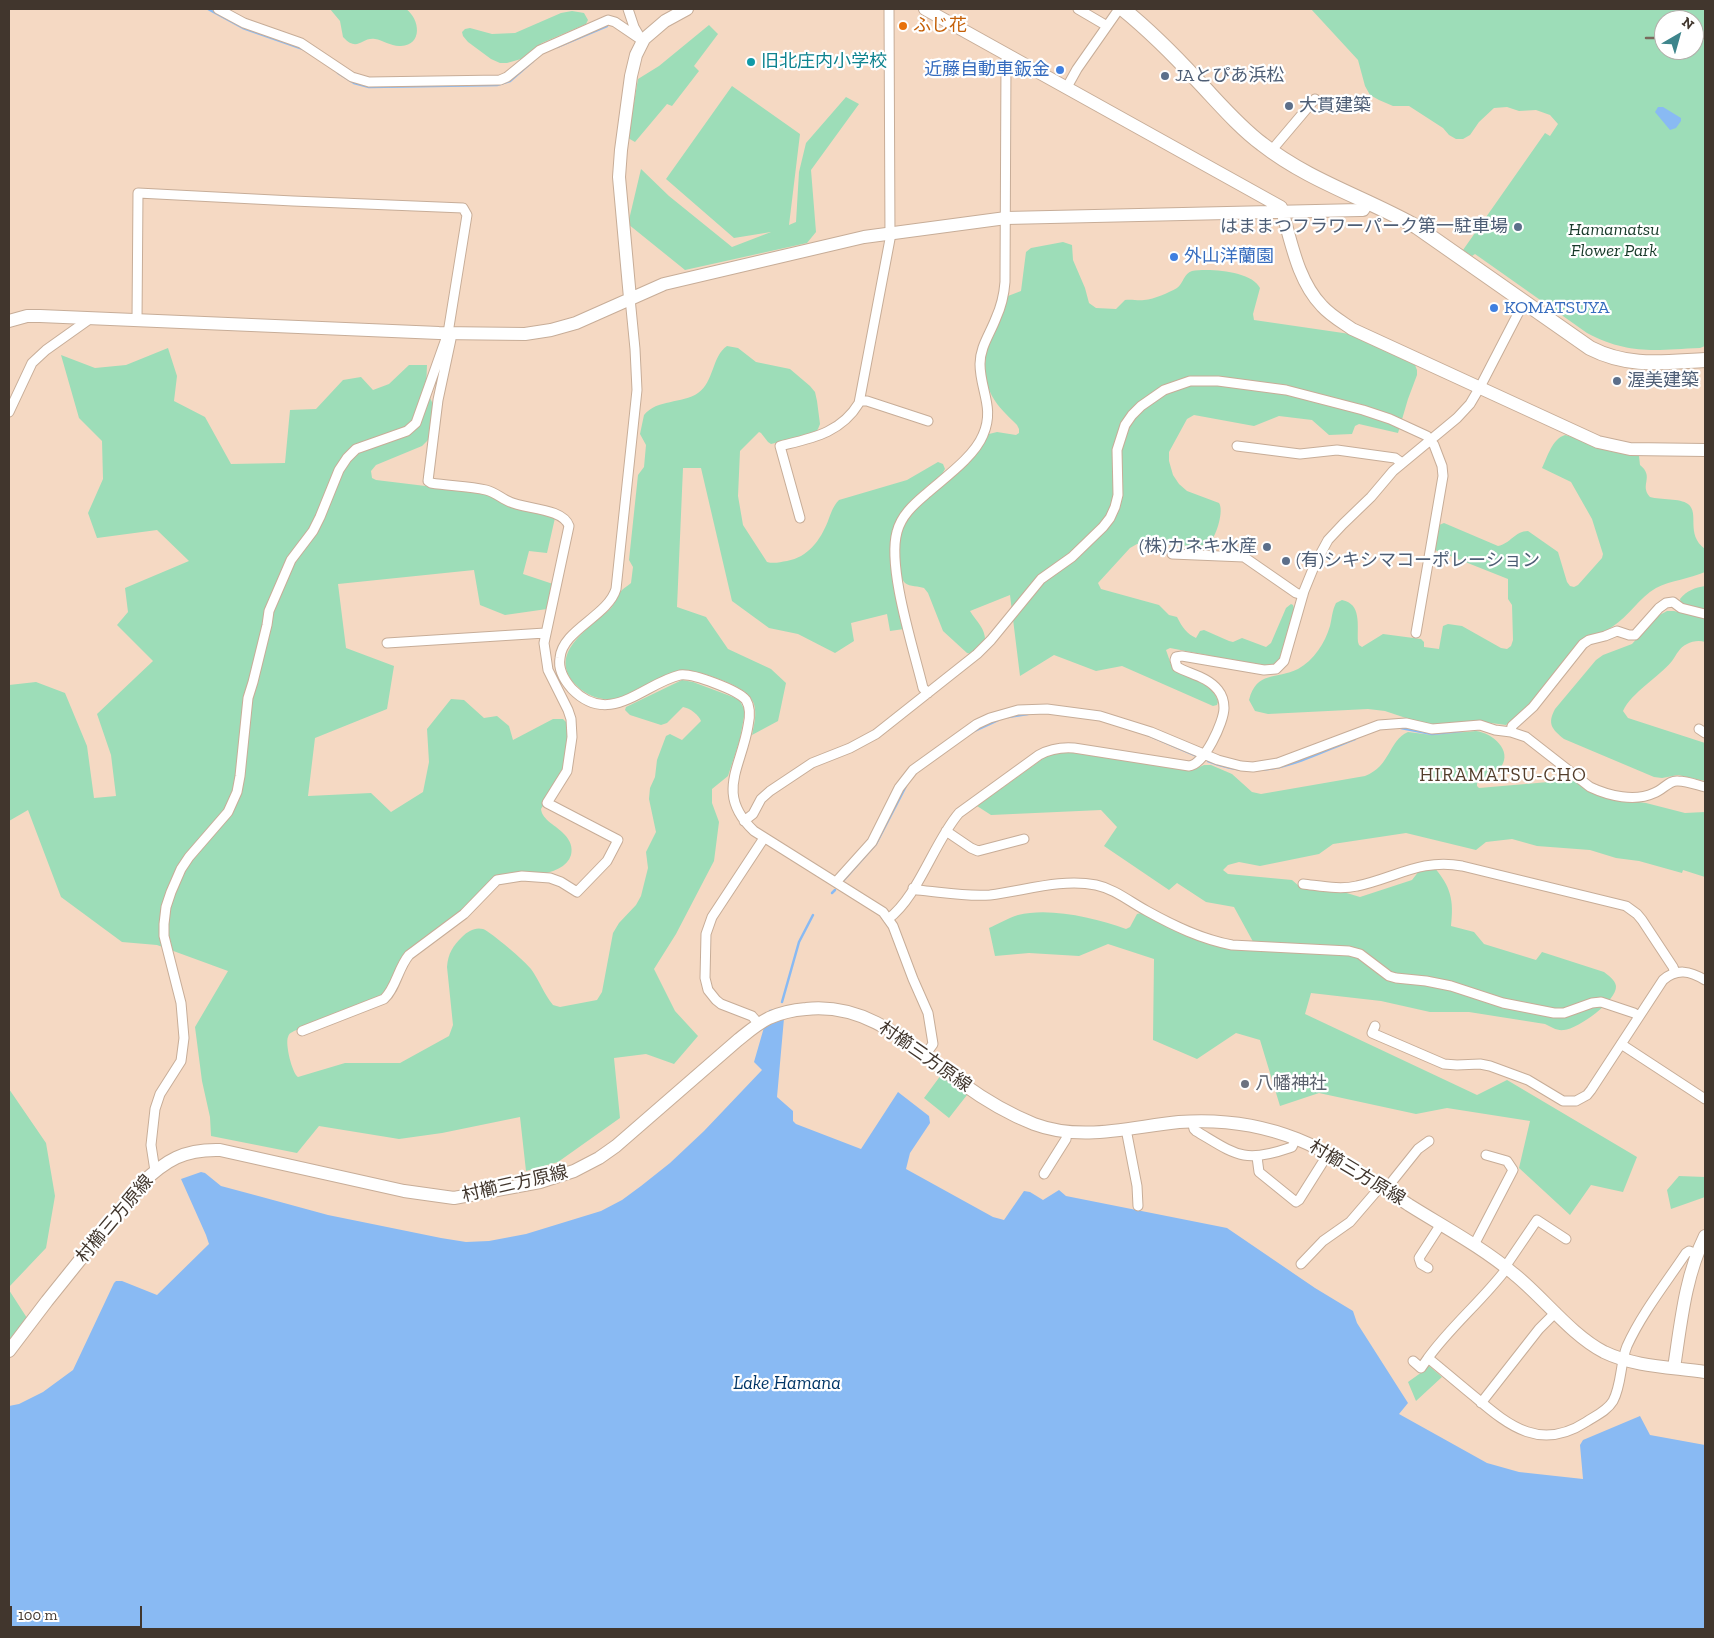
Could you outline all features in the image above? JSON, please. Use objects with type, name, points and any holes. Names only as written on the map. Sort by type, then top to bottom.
[{"type":"main road","points":[[1121,9],[1174,55],[1240,125],[1271,151],[1311,176],[1368,202],[1426,233],[1585,345],[1611,358],[1634,362],[1705,360]]},
{"type":"street","points":[[218,9],[244,23],[301,43],[352,77],[369,82],[500,80],[507,77],[540,50],[608,20],[615,22],[643,41]]},
{"type":"street","points":[[628,9],[636,32],[643,41]]},
{"type":"street","points":[[687,9],[665,21],[643,41],[636,55],[631,76],[620,163],[620,190],[636,348],[636,390],[616,589],[608,603],[565,644],[560,658],[562,673],[578,694],[593,702],[620,703],[675,677],[688,675],[735,692],[743,697],[749,706],[750,716],[746,740],[733,777],[736,807],[744,821],[754,831],[875,907],[888,918],[928,1013],[933,1044],[925,1055]]},
{"type":"street","points":[[800,518],[780,446],[824,435],[848,418],[860,401],[890,233],[889,9]]},
{"type":"street","points":[[925,9],[1281,207],[1306,284],[1321,306],[1364,334],[1588,438],[1609,445],[1640,450],[1705,450]]},
{"type":"street","points":[[1078,9],[1107,26]]},
{"type":"street","points":[[1067,88],[1077,69],[1121,9]]},
{"type":"street","points":[[928,693],[924,688],[901,601],[896,570],[895,543],[901,522],[907,512],[973,452],[983,436],[986,426],[988,407],[981,374],[981,353],[1004,295],[1006,269],[1006,60],[1009,55]]},
{"type":"street","points":[[1271,151],[1315,99]]},
{"type":"street","points":[[137,320],[138,193],[463,208],[467,215],[448,333],[416,423],[407,432],[356,449],[347,458],[316,524],[291,560],[269,611],[254,682],[248,698],[237,792],[228,812],[181,869],[166,907],[164,936],[180,1003],[184,1047],[181,1061],[160,1094],[155,1109],[151,1145],[155,1171]]},
{"type":"street","points":[[9,321],[27,316],[508,335],[542,332],[576,322],[656,286],[673,281],[845,240],[890,233],[1006,218],[1363,210],[1368,202]]},
{"type":"street","points":[[888,918],[895,914],[913,888],[946,831],[964,808],[1038,755],[1056,748],[1074,748],[1189,766],[1205,755],[1223,716],[1224,702],[1218,690],[1212,684],[1177,667],[1176,657],[1182,656],[1264,670],[1276,669],[1284,661],[1303,595],[1315,564],[1328,540],[1402,463],[1464,411],[1480,387],[1524,302]]},
{"type":"street","points":[[9,412],[32,363],[46,350],[91,318]]},
{"type":"street","points":[[302,1031],[384,999],[389,994],[409,955],[464,914],[497,880],[522,876],[550,878],[562,882],[577,892],[606,861],[618,840],[547,803],[567,770],[571,751],[572,728],[568,710],[551,678],[546,661],[545,633],[569,526],[568,522],[562,517],[543,510],[510,502],[489,491],[432,484],[428,481],[438,400],[451,339],[448,333]]},
{"type":"street","points":[[744,821],[753,814],[761,799],[770,791],[812,763],[850,748],[876,734],[984,648],[1041,579],[1072,557],[1110,518],[1118,495],[1117,450],[1125,425],[1141,406],[1164,390],[1190,381],[1204,380],[1286,390],[1377,414],[1427,436],[1434,446],[1442,466],[1443,476],[1416,633]]},
{"type":"street","points":[[860,401],[867,401],[928,421]]},
{"type":"street","points":[[1236,446],[1300,454],[1337,450],[1395,458],[1402,463]]},
{"type":"street","points":[[1172,554],[1244,557],[1296,593],[1303,595]]},
{"type":"street","points":[[1511,732],[1512,726],[1532,707],[1583,644],[1589,640],[1605,636],[1617,630],[1629,635],[1635,635],[1659,608],[1666,603],[1673,602],[1681,608],[1705,614]]},
{"type":"street","points":[[387,643],[545,633]]},
{"type":"street","points":[[546,661],[560,658]]},
{"type":"street","points":[[836,882],[872,842],[899,788],[913,770],[965,732],[990,718],[1018,710],[1083,712],[1134,726],[1229,764],[1241,766],[1266,766],[1289,760],[1388,723],[1406,723],[1432,729],[1476,724],[1495,730],[1511,732],[1533,742],[1585,784],[1600,791],[1632,798],[1654,793],[1678,780],[1705,787]]},
{"type":"street","points":[[946,831],[978,851],[1024,839]]},
{"type":"street","points":[[759,1024],[752,1016],[721,1004],[708,990],[705,978],[706,934],[712,917],[764,838]]},
{"type":"street","points":[[1304,884],[1350,888],[1427,864],[1451,863],[1626,906],[1642,920],[1673,967],[1674,973]]},
{"type":"street","points":[[913,888],[917,890],[987,895],[1071,883],[1098,886],[1110,890],[1192,934],[1218,943],[1349,950],[1360,954],[1382,971],[1396,978],[1451,986],[1503,1003],[1554,1014],[1564,1013],[1592,1003],[1601,1002],[1639,1016]]},
{"type":"street","points":[[1376,1026],[1372,1034],[1438,1062],[1450,1065],[1480,1064],[1490,1066],[1528,1080],[1557,1098],[1570,1102],[1587,1095],[1663,980],[1674,973],[1687,972],[1705,980]]},
{"type":"street","name":"村櫛三方原線","points":[[9,1351],[141,1184],[155,1171],[176,1157],[190,1152],[220,1150],[404,1191],[454,1198],[540,1182],[574,1171],[599,1158],[616,1146],[759,1024],[782,1013],[825,1008],[858,1014],[891,1031],[971,1090],[1000,1108],[1031,1123],[1067,1132],[1096,1133],[1192,1122],[1223,1122],[1253,1126],[1296,1138],[1328,1154],[1506,1267],[1594,1346],[1623,1359],[1705,1372]]},
{"type":"street","points":[[1621,1044],[1705,1099]]},
{"type":"street","points":[[1192,1122],[1196,1131],[1227,1149],[1242,1155],[1257,1157],[1273,1154],[1292,1147],[1296,1138]]},
{"type":"street","points":[[1126,1129],[1137,1186],[1138,1206]]},
{"type":"street","points":[[1044,1174],[1066,1139],[1067,1132]]},
{"type":"street","points":[[1301,1264],[1323,1241],[1350,1222],[1418,1149],[1429,1141]]},
{"type":"street","points":[[1257,1157],[1259,1172],[1296,1202],[1328,1154]]},
{"type":"street","points":[[1474,1245],[1513,1170],[1506,1162],[1486,1155]]},
{"type":"street","points":[[1413,1361],[1421,1368],[1443,1338],[1456,1326],[1506,1267],[1537,1220],[1566,1238]]},
{"type":"street","points":[[1428,1268],[1421,1264],[1419,1258],[1441,1224]]},
{"type":"street","points":[[1674,1368],[1685,1296],[1697,1254],[1705,1236]]},
{"type":"street","points":[[1428,1358],[1501,1419],[1517,1428],[1553,1434],[1570,1431],[1603,1411],[1611,1403],[1616,1392],[1628,1345],[1647,1312],[1686,1253],[1689,1251],[1697,1254]]},
{"type":"street","points":[[1481,1403],[1537,1332],[1556,1312]]},
{"type":"green space","points":[[330,9],[406,9],[414,19],[417,31],[416,36],[408,45],[401,46],[375,39],[352,44],[343,37],[340,21]]},
{"type":"green space","name":"Hamamatsu Flower Park","points":[[1311,9],[1705,9],[1705,346],[1669,350],[1642,350],[1602,340],[1587,333],[1475,254],[1472,256],[1463,250],[1545,133],[1550,136],[1558,124],[1550,115],[1536,110],[1519,111],[1507,107],[1494,108],[1479,122],[1470,135],[1463,139],[1456,139],[1443,128],[1409,106],[1393,106],[1370,95],[1365,86],[1358,60]]},
{"type":"green space","points":[[572,11],[584,13],[588,20],[586,24],[542,43],[521,59],[507,63],[500,63],[491,59],[468,42],[462,32],[470,28],[492,34],[515,33],[561,13]]},
{"type":"green space","points":[[709,25],[718,34],[694,66],[699,71],[672,106],[667,104],[635,142],[628,138],[638,79],[659,66]]},
{"type":"green space","points":[[732,86],[800,134],[789,225],[796,222],[799,172],[806,143],[846,97],[859,104],[811,170],[816,232],[807,243],[685,270],[628,224],[641,169],[669,196],[732,247],[771,232],[734,238],[666,179]]},
{"type":"green space","points":[[1063,242],[1072,245],[1073,260],[1089,303],[1096,308],[1116,309],[1125,300],[1144,300],[1161,296],[1177,288],[1187,274],[1192,271],[1229,272],[1248,278],[1260,288],[1253,314],[1254,320],[1350,334],[1415,365],[1417,370],[1398,433],[1359,424],[1355,426],[1352,434],[1329,435],[1312,420],[1279,416],[1254,426],[1194,415],[1187,419],[1169,452],[1169,461],[1173,475],[1187,491],[1219,503],[1220,517],[1213,539],[1208,544],[1199,546],[1137,544],[1130,548],[1098,583],[1101,589],[1159,605],[1169,615],[1177,617],[1185,630],[1196,638],[1200,631],[1204,630],[1229,641],[1233,642],[1242,638],[1266,647],[1271,643],[1286,608],[1291,604],[1293,605],[1295,611],[1282,659],[1274,666],[1269,667],[1170,648],[1166,650],[1173,670],[1206,686],[1216,695],[1217,705],[1213,706],[1122,666],[1096,671],[1054,655],[1020,676],[1010,595],[970,611],[985,637],[985,641],[971,654],[967,653],[943,631],[928,593],[924,588],[907,584],[902,579],[899,558],[900,537],[910,515],[976,454],[989,434],[997,432],[1016,435],[1019,433],[1017,425],[994,400],[987,384],[985,371],[988,345],[1008,296],[1021,291],[1026,252],[1031,248]]},
{"type":"green space","points":[[727,346],[738,348],[756,362],[790,369],[810,386],[815,392],[817,401],[820,424],[815,433],[771,444],[759,432],[740,451],[738,496],[743,525],[767,562],[787,561],[807,552],[821,535],[839,500],[907,480],[938,462],[943,464],[945,469],[942,474],[907,505],[896,523],[892,552],[893,568],[904,629],[890,631],[887,614],[851,623],[854,641],[835,653],[798,634],[769,628],[732,601],[701,468],[683,468],[677,607],[706,617],[728,649],[771,669],[786,683],[778,721],[752,735],[755,712],[752,700],[744,691],[720,679],[692,671],[678,671],[661,677],[637,691],[620,697],[602,699],[589,694],[577,686],[568,674],[566,663],[568,653],[574,643],[610,609],[620,592],[631,583],[633,567],[629,560],[638,475],[644,467],[646,445],[640,434],[644,415],[656,406],[685,399],[698,393],[707,382],[718,356]]},
{"type":"green space","points":[[168,348],[177,376],[174,401],[205,417],[231,464],[285,463],[290,410],[316,409],[343,380],[361,377],[373,390],[389,384],[409,365],[427,365],[426,390],[434,406],[428,440],[422,446],[376,465],[371,471],[372,478],[483,493],[555,518],[547,553],[529,551],[523,574],[553,584],[547,609],[505,615],[480,605],[474,570],[338,584],[346,648],[394,666],[387,709],[315,738],[308,796],[371,793],[391,812],[423,792],[429,762],[427,729],[451,699],[464,700],[484,718],[497,716],[509,726],[513,740],[553,719],[563,719],[569,728],[566,763],[541,809],[547,820],[568,839],[572,852],[566,863],[559,869],[548,873],[492,879],[469,905],[410,950],[386,992],[380,998],[290,1033],[287,1041],[288,1052],[293,1070],[298,1077],[345,1063],[400,1063],[449,1036],[453,1025],[447,967],[448,958],[451,950],[459,940],[474,929],[487,931],[523,960],[537,978],[553,1005],[560,1007],[597,1000],[602,992],[613,933],[641,896],[648,868],[646,852],[656,832],[649,799],[657,760],[666,736],[670,734],[682,740],[701,721],[694,712],[683,707],[667,723],[661,725],[630,715],[625,710],[626,707],[682,680],[693,682],[733,697],[740,701],[745,711],[740,739],[728,776],[712,789],[712,803],[719,822],[714,861],[676,934],[654,969],[675,1011],[698,1036],[674,1064],[646,1054],[614,1058],[620,1118],[558,1162],[526,1171],[520,1117],[442,1133],[399,1139],[319,1126],[297,1153],[211,1136],[210,1117],[202,1081],[195,1027],[228,971],[157,945],[122,942],[61,897],[28,810],[9,821],[9,685],[36,682],[65,693],[87,746],[94,798],[116,796],[111,755],[97,714],[153,661],[117,625],[128,612],[125,588],[189,561],[157,530],[97,538],[88,513],[103,479],[102,441],[79,418],[61,355],[95,368],[126,365]]},
{"type":"green space","points":[[1565,435],[1639,456],[1640,465],[1646,473],[1646,489],[1650,497],[1685,502],[1691,508],[1696,537],[1705,549],[1705,572],[1656,588],[1612,627],[1580,641],[1530,704],[1506,725],[1483,722],[1440,725],[1424,724],[1385,711],[1368,709],[1268,714],[1255,711],[1249,700],[1257,684],[1268,677],[1298,669],[1309,661],[1325,639],[1336,603],[1342,600],[1348,602],[1356,611],[1358,642],[1362,647],[1383,634],[1421,639],[1424,642],[1424,647],[1439,649],[1443,626],[1448,624],[1462,626],[1501,648],[1507,649],[1511,646],[1513,640],[1512,605],[1508,599],[1508,579],[1435,550],[1439,525],[1444,523],[1498,546],[1520,533],[1528,531],[1558,552],[1567,582],[1570,586],[1578,585],[1602,558],[1603,554],[1592,519],[1571,482],[1542,468],[1554,444]]},
{"type":"green space","points":[[1705,586],[1705,610],[1681,603],[1680,599],[1685,593]]},
{"type":"green space","points":[[1667,611],[1705,618],[1705,642],[1689,643],[1682,647],[1672,661],[1632,698],[1623,711],[1628,718],[1705,743],[1705,781],[1678,775],[1662,778],[1654,777],[1564,739],[1556,732],[1551,722],[1555,709],[1596,660],[1603,655],[1632,644],[1656,617]]},
{"type":"green space","points":[[1476,731],[1488,735],[1499,743],[1504,754],[1504,761],[1501,767],[1477,783],[1479,788],[1572,780],[1624,800],[1646,803],[1685,813],[1705,812],[1705,877],[1683,870],[1682,873],[1639,861],[1616,858],[1590,850],[1537,846],[1512,839],[1486,842],[1476,850],[1406,833],[1333,844],[1319,854],[1260,866],[1239,862],[1228,865],[1223,870],[1228,874],[1292,880],[1299,886],[1340,891],[1360,897],[1412,880],[1419,871],[1434,867],[1450,894],[1452,909],[1451,926],[1474,932],[1484,944],[1536,960],[1542,952],[1604,972],[1608,975],[1616,986],[1615,992],[1610,999],[1587,1020],[1564,1030],[1545,1024],[1469,1012],[1430,1012],[1381,1001],[1311,993],[1305,1014],[1477,1095],[1507,1080],[1637,1157],[1623,1192],[1591,1185],[1570,1215],[1519,1168],[1530,1121],[1447,1108],[1416,1114],[1319,1093],[1280,1106],[1260,1040],[1236,1033],[1197,1059],[1153,1040],[1154,959],[1108,944],[1079,956],[1029,953],[995,956],[989,928],[1018,915],[1044,912],[1087,918],[1126,929],[1130,927],[1137,914],[1141,913],[1204,942],[1217,946],[1257,949],[1234,907],[1206,902],[1177,883],[1169,890],[1104,846],[1117,827],[1101,810],[991,815],[977,806],[1048,755],[1073,753],[1189,770],[1204,765],[1211,765],[1232,774],[1252,792],[1261,794],[1365,776],[1380,766],[1396,741],[1408,732],[1432,735]]},
{"type":"green space","points":[[941,1075],[967,1095],[949,1118],[924,1098]]},
{"type":"green space","points":[[9,1089],[46,1143],[55,1196],[46,1248],[9,1287]]},
{"type":"green space","points":[[1679,1176],[1705,1177],[1705,1197],[1671,1209],[1667,1190]]},
{"type":"green space","points":[[9,1290],[27,1318],[9,1340]]},
{"type":"green space","points":[[1428,1365],[1442,1377],[1416,1401],[1408,1382]]},
{"type":"water","points":[[1658,107],[1663,107],[1681,118],[1676,128],[1670,130],[1655,112]]},
{"type":"water","name":"Lake Hamana","points":[[785,1007],[777,1097],[793,1111],[793,1121],[796,1124],[861,1149],[898,1092],[929,1116],[930,1123],[910,1153],[906,1169],[993,1217],[1004,1220],[1024,1191],[1030,1192],[1043,1200],[1059,1190],[1066,1196],[1227,1228],[1315,1288],[1353,1311],[1357,1323],[1408,1403],[1399,1414],[1487,1463],[1519,1472],[1583,1479],[1580,1445],[1583,1440],[1640,1416],[1650,1435],[1705,1445],[1705,1629],[9,1629],[9,1406],[19,1404],[43,1392],[73,1370],[116,1281],[122,1281],[157,1295],[209,1244],[181,1179],[201,1172],[221,1186],[328,1215],[466,1242],[489,1241],[526,1234],[601,1211],[622,1200],[670,1163],[704,1131],[762,1070],[754,1062],[769,1010]]},
{"type":"waterway","points":[[208,9],[243,28],[303,49]]},
{"type":"waterway","points":[[557,47],[607,26]]},
{"type":"waterway","points":[[338,73],[354,83],[369,87],[497,85],[510,81],[533,61]]},
{"type":"waterway","points":[[1008,717],[1028,714]]},
{"type":"waterway","points":[[974,731],[998,720]]},
{"type":"waterway","points":[[1401,728],[1432,734],[1462,731]]},
{"type":"waterway","points":[[1148,735],[1197,756]]},
{"type":"waterway","points":[[1208,761],[1247,770],[1265,769],[1300,761],[1355,739]]},
{"type":"waterway","points":[[843,881],[876,844],[906,786]]},
{"type":"waterway","points":[[832,893],[835,890]]},
{"type":"waterway","points":[[782,1002],[799,942],[813,915]]},
{"type":"railway","points":[[1646,38],[1654,38]]},
{"type":"place","name":"ふじ花","points":[[903,26]]},
{"type":"place","name":"旧北庄内小学校","points":[[751,62]]},
{"type":"place","name":"近藤自動車鈑金","points":[[1060,70]]},
{"type":"place","name":"JAとぴあ浜松","points":[[1165,76]]},
{"type":"place","name":"大貫建築","points":[[1289,106]]},
{"type":"place","name":"はままつフラワーパーク第一駐車場","points":[[1518,227]]},
{"type":"place","name":"外山洋蘭園","points":[[1174,257]]},
{"type":"place","name":"KOMATSUYA","points":[[1494,308]]},
{"type":"place","name":"渥美建築","points":[[1617,381]]},
{"type":"place","name":"(株)カネキ水産","points":[[1267,547]]},
{"type":"place","name":"(有)シキシマコーポレーション","points":[[1286,561]]},
{"type":"place","name":"八幡神社","points":[[1245,1084]]},
{"type":"district","name":"HIRAMATSU-CHO","points":[[1503,776]]}]
